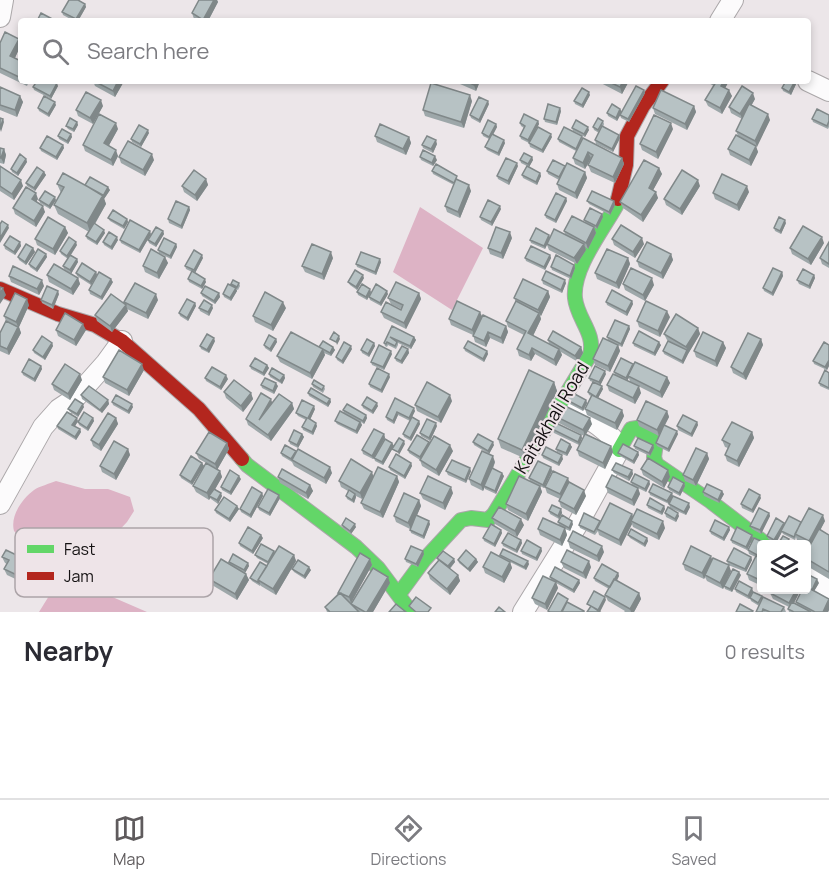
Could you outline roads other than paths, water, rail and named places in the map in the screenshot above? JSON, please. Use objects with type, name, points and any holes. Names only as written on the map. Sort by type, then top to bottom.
[{"type":"street","points":[[0,17],[3,0]]},
{"type":"street","points":[[722,18],[733,0]]},
{"type":"street","points":[[811,82],[829,91]]},
{"type":"street","name":"Kaitakhali Road","points":[[399,594],[424,560],[461,520],[471,518],[488,520],[494,514],[590,355],[593,345],[575,300],[576,277],[616,206],[626,165],[627,136],[642,106],[660,84]]},
{"type":"street","points":[[0,289],[58,314],[95,325],[122,341],[200,409],[247,465],[356,547],[378,568],[411,612]]},
{"type":"street","points":[[0,504],[43,427],[59,409],[74,399],[122,341]]},
{"type":"street","points":[[560,403],[605,432],[617,444],[619,450]]},
{"type":"street","points":[[522,612],[579,522],[632,429],[636,428],[656,443],[654,457],[656,464],[711,501],[761,540]]},
{"type":"street","points":[[811,576],[829,588]]}]
